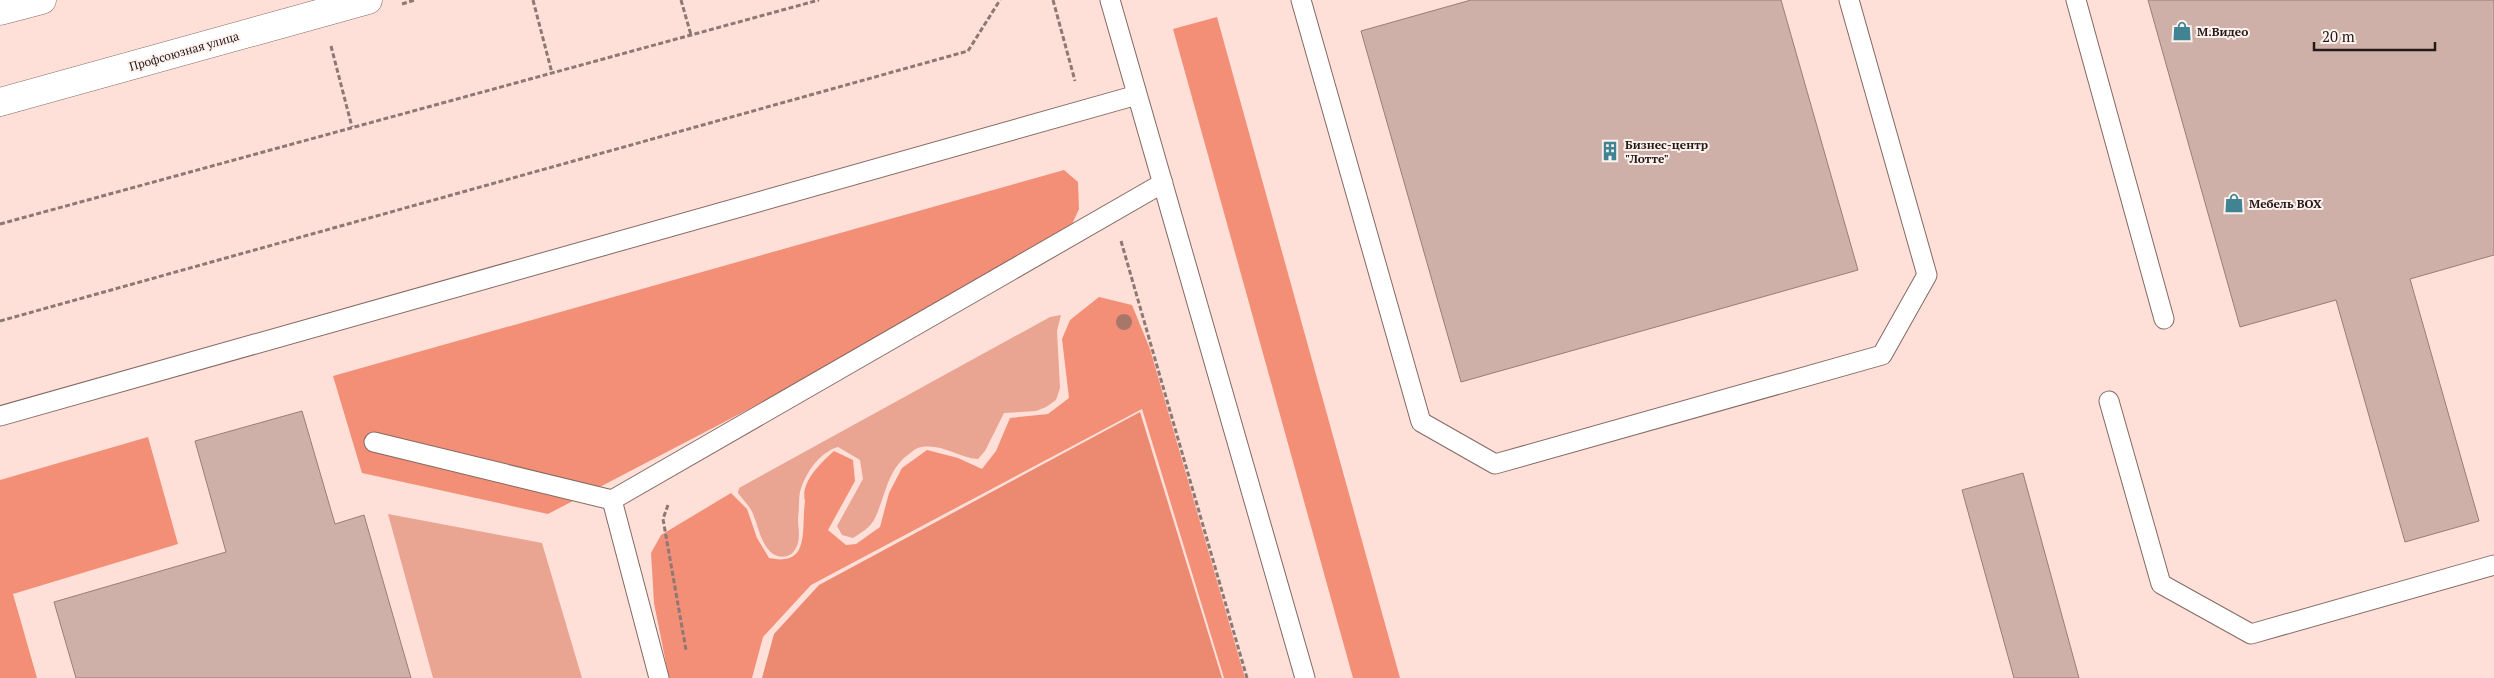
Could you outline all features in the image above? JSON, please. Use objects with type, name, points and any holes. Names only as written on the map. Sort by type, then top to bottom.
[{"type":"main road","points":[[0,11],[42,0]]},
{"type":"main road","name":"Профсоюзная улица","points":[[0,102],[368,0]]},
{"type":"lane","points":[[1110,0],[1305,678]]},
{"type":"lane","points":[[1301,0],[1421,422],[1496,464],[1882,355],[1927,275],[1849,0]]},
{"type":"lane","points":[[2076,0],[2164,319]]},
{"type":"lane","points":[[0,416],[1137,95]]},
{"type":"lane","points":[[374,442],[612,500],[1163,183]]},
{"type":"lane","points":[[2109,402],[2161,584],[2251,634],[2494,565]]},
{"type":"lane","points":[[612,500],[659,678]]},
{"type":"path","points":[[397,5],[415,0]]},
{"type":"path","points":[[533,0],[552,73]]},
{"type":"path","points":[[681,0],[691,35]]},
{"type":"path","points":[[0,224],[819,0]]},
{"type":"path","points":[[0,322],[968,51],[1000,0]]},
{"type":"path","points":[[1053,0],[1075,82]]},
{"type":"path","points":[[330,43],[352,128]]},
{"type":"path","points":[[1113,245],[1121,241],[1247,678]]},
{"type":"path","points":[[668,503],[663,519],[688,659]]},
{"type":"shaded area","points":[[1217,17],[1400,678],[1353,678],[1173,29]]},
{"type":"shaded area","points":[[1064,170],[1078,182],[1079,209],[1067,235],[1025,265],[548,514],[362,473],[333,376]]},
{"type":"shaded area","points":[[1099,297],[1132,305],[1150,349],[1245,678],[1224,678],[1142,409],[811,585],[763,637],[752,678],[669,678],[654,603],[651,553],[661,535],[731,493],[747,509],[757,538],[769,558],[782,559],[792,557],[798,552],[803,534],[804,494],[806,487],[813,473],[834,451],[853,460],[855,481],[828,530],[846,545],[856,544],[880,527],[889,493],[902,468],[927,450],[958,458],[982,469],[996,451],[1010,418],[1048,414],[1069,398],[1062,339],[1070,320]]},
{"type":"shaded area","points":[[1061,315],[1057,331],[1060,388],[1056,400],[1036,411],[1004,413],[985,451],[978,459],[937,447],[915,449],[902,460],[891,475],[879,509],[871,524],[853,538],[842,535],[837,526],[863,479],[860,460],[838,447],[825,453],[814,464],[802,485],[798,518],[799,537],[796,548],[790,555],[782,557],[774,555],[768,549],[761,537],[752,511],[738,493],[739,488],[1050,317]]},
{"type":"shaded area","points":[[1140,412],[1222,678],[762,678],[774,634],[819,585]]},
{"type":"shaded area","points":[[148,437],[178,544],[13,594],[37,678],[0,678],[0,480]]},
{"type":"shaded area","points":[[388,514],[542,543],[582,678],[433,678]]},
{"type":"building","name":"Бизнес-центр \"Лотте\"","points":[[1471,0],[1781,0],[1858,270],[1461,382],[1361,31]]},
{"type":"building","points":[[2148,0],[2494,0],[2494,255],[2410,279],[2479,521],[2405,542],[2336,300],[2240,327]]},
{"type":"building","points":[[302,411],[335,524],[364,515],[411,678],[76,678],[54,602],[226,552],[195,441]]},
{"type":"building","points":[[2023,473],[2079,678],[2014,678],[1962,490]]},
{"type":"place","name":"М.Видео","points":[[2182,31]]},
{"type":"place","name":"Бизнес-центр \"Лотте\"","points":[[1610,151]]},
{"type":"place","name":"Мебель BOX","points":[[2234,203]]}]
